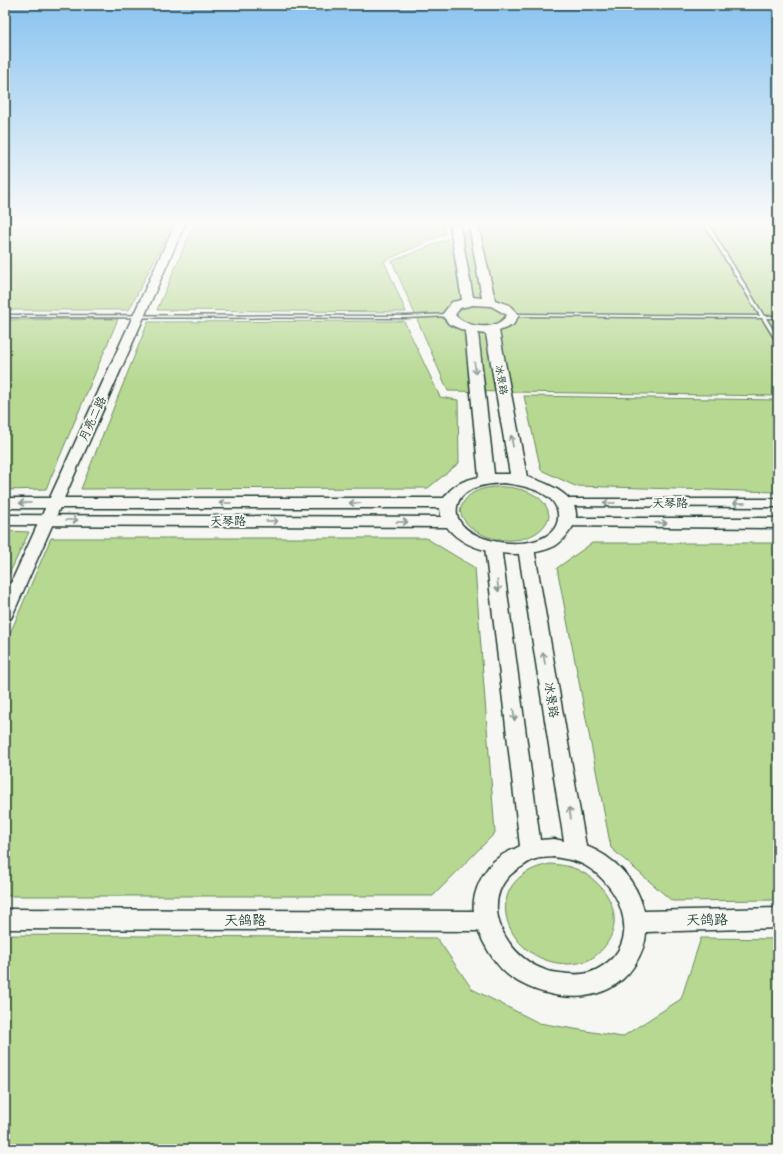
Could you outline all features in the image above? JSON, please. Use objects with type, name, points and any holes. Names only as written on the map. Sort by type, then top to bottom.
[{"type":"main road","points":[[464,278],[468,302]]},
{"type":"main road","points":[[484,278],[489,302]]},
{"type":"main road","points":[[468,302],[489,302],[502,306],[513,315],[508,323],[492,329],[471,329],[454,323],[448,315],[456,305],[468,302]]},
{"type":"main road","name":"冰景路","points":[[471,329],[487,479]]},
{"type":"main road","name":"冰景路","points":[[492,329],[519,479]]},
{"type":"main road","points":[[487,479],[519,479],[537,484],[552,492],[562,503],[567,513],[566,523],[558,535],[544,543],[526,548],[509,549],[493,547],[475,541],[465,536],[451,522],[448,512],[450,503],[457,492],[470,484],[487,479]]},
{"type":"main road","name":"天琴路","points":[[5,503],[450,503]]},
{"type":"main road","name":"天琴路","points":[[5,520],[451,522]]},
{"type":"street","name":"月亮二路","points":[[5,614],[157,278]]},
{"type":"street","name":"天琴路","points":[[562,503],[778,503]]},
{"type":"street","name":"天琴路","points":[[566,523],[778,523]]},
{"type":"street","points":[[493,547],[531,850]]},
{"type":"street","name":"冰景路","points":[[526,548],[576,852]]},
{"type":"street","points":[[554,848],[576,852],[599,862],[618,878],[631,899],[636,922],[634,944],[623,964],[606,978],[582,986],[557,986],[532,978],[510,963],[494,944],[485,921],[484,902],[489,884],[504,865],[514,857],[531,850],[554,848]]},
{"type":"street","name":"天鸽路","points":[[636,922],[778,918]]},
{"type":"street","name":"天鸽路","points":[[5,919],[485,921]]},
{"type":"lane","points":[[739,278],[778,341]]},
{"type":"lane","points":[[5,316],[448,315]]},
{"type":"lane","points":[[513,315],[778,317]]},
{"type":"green space","points":[[5,278],[145,278],[129,310],[5,310]]},
{"type":"green space","points":[[171,278],[391,278],[406,312],[157,310]]},
{"type":"green space","points":[[399,278],[778,278],[778,396],[448,391]]},
{"type":"green space","points":[[118,319],[46,489],[5,490],[5,320]]},
{"type":"green space","points":[[404,321],[440,397],[458,400],[459,463],[428,488],[81,489],[148,322]]},
{"type":"green space","points":[[524,396],[778,400],[778,492],[575,486],[541,470]]},
{"type":"green space","points":[[507,487],[534,495],[545,504],[548,510],[549,517],[542,528],[531,536],[503,540],[489,537],[476,531],[466,522],[460,511],[467,498],[472,493],[485,488]]},
{"type":"green space","points":[[5,531],[29,532],[5,583]]},
{"type":"green space","points":[[51,538],[426,538],[475,568],[495,833],[433,896],[5,896],[5,645]]},
{"type":"green space","points":[[592,543],[778,543],[778,900],[672,901],[611,848],[557,568]]},
{"type":"green space","points":[[550,864],[570,867],[582,872],[603,889],[609,900],[613,911],[614,923],[612,934],[605,946],[595,956],[586,961],[567,964],[545,960],[527,950],[514,935],[507,918],[506,901],[512,885],[527,872]]},
{"type":"green space","points":[[5,935],[437,938],[472,989],[539,1023],[622,1037],[681,999],[701,938],[778,939],[778,1149],[5,1149]]}]
